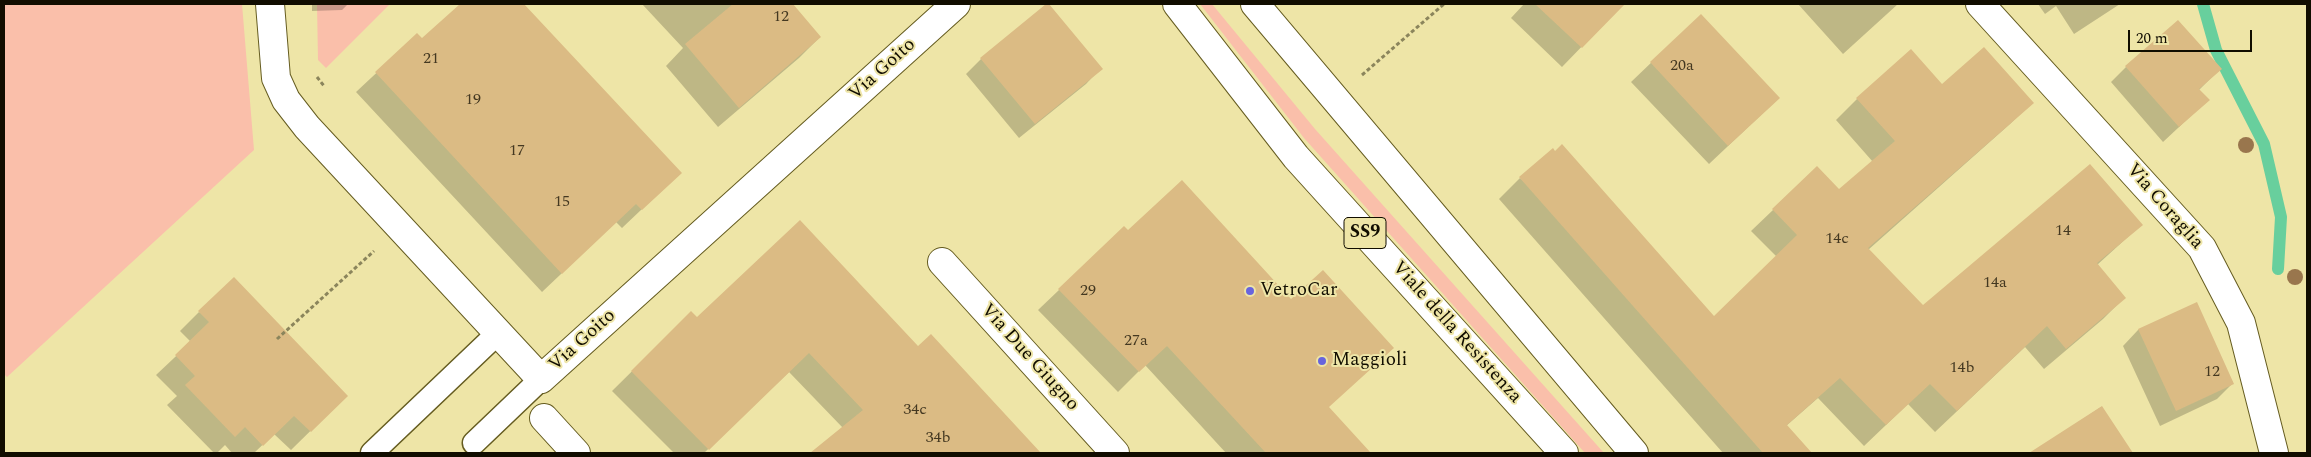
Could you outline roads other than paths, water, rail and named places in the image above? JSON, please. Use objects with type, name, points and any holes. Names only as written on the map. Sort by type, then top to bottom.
[{"type":"street","name":"Via Goito","points":[[270,4],[276,78],[286,100],[307,127],[541,379],[956,4]]},
{"type":"street","name":"Viale della Resistenza","points":[[1177,4],[1296,157],[1564,453]]},
{"type":"street","points":[[1255,4],[1634,453]]},
{"type":"street","name":"Via Coraglia","points":[[1980,4],[2202,248],[2242,323],[2274,453]]},
{"type":"street","name":"Via Due Giugno","points":[[942,262],[1116,453]]},
{"type":"street","points":[[544,418],[576,453]]},
{"type":"lane","points":[[372,453],[498,333]]},
{"type":"lane","points":[[474,443],[541,379]]},
{"type":"waterway","points":[[2203,4],[2216,50],[2264,144],[2281,217],[2278,269]]},
{"type":"place","name":"VetroCar","points":[[1250,291]]},
{"type":"place","name":"Maggioli","points":[[1322,361]]}]
